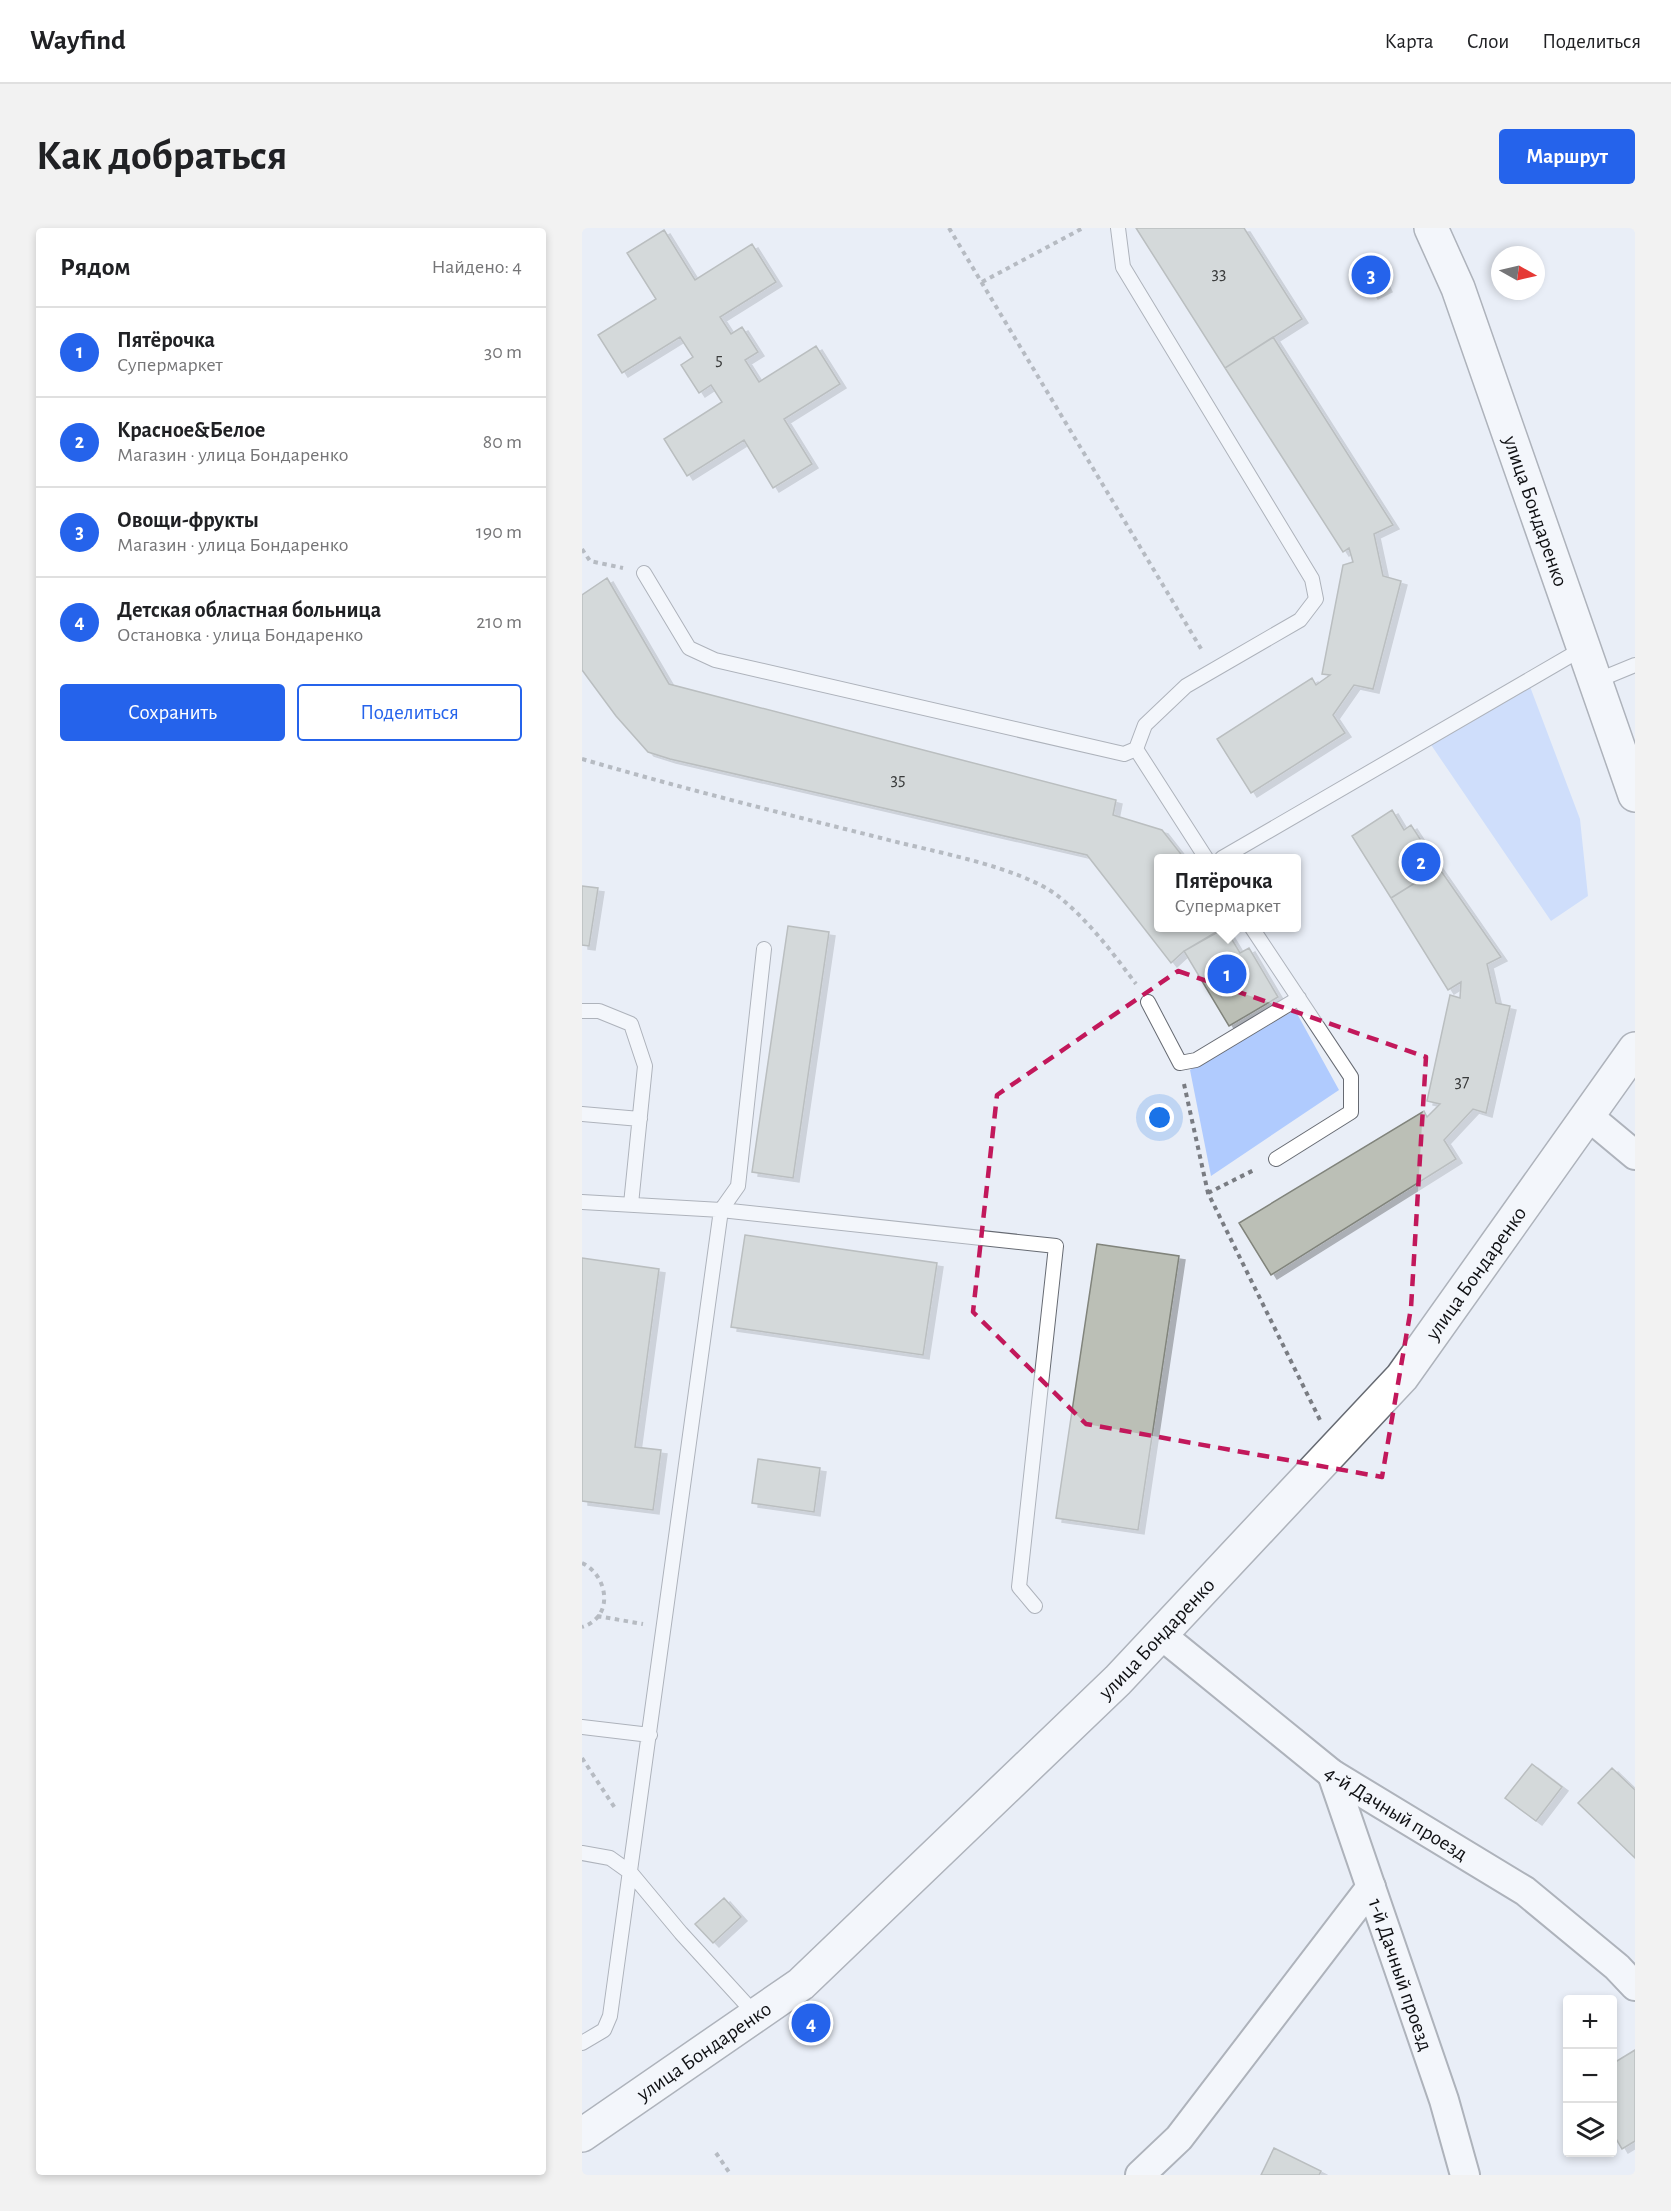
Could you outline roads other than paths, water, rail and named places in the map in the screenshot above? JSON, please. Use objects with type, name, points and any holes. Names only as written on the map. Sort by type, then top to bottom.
[{"type":"street","name":"улица Бондаренко","points":[[1431,228],[1458,288],[1582,650],[1635,795]]},
{"type":"street","name":"улица Бондаренко","points":[[582,2136],[801,1984],[1118,1680],[1402,1377],[1635,1049]]},
{"type":"street","points":[[1587,1115],[1635,1155]]},
{"type":"street","name":"4-й Дачный проезд","points":[[1160,1634],[1332,1774],[1525,1892],[1617,1967],[1635,1986]]},
{"type":"street","name":"1-й Дачный проезд","points":[[1332,1774],[1444,2100],[1465,2175]]},
{"type":"street","points":[[1140,2175],[1179,2138],[1371,1887]]},
{"type":"lane","points":[[644,573],[688,648],[715,660],[1124,754],[1136,749],[1145,725],[1186,686],[1300,620],[1316,599],[1312,579],[1123,267],[1118,228]]},
{"type":"lane","points":[[1229,854],[1582,650]]},
{"type":"lane","points":[[1594,681],[1635,665]]},
{"type":"lane","points":[[1136,749],[1203,854]]},
{"type":"lane","points":[[1254,932],[1351,1077],[1351,1112],[1276,1159]]},
{"type":"lane","points":[[582,2043],[604,2030],[610,2016],[721,1210],[738,1186],[764,949]]},
{"type":"lane","points":[[1149,1002],[1180,1063],[1196,1060],[1299,998]]},
{"type":"lane","points":[[582,1011],[599,1011],[631,1024],[645,1066],[631,1204]]},
{"type":"lane","points":[[582,1114],[640,1119]]},
{"type":"lane","points":[[582,1202],[721,1210],[1056,1246],[1019,1587],[1035,1606]]},
{"type":"lane","points":[[582,1726],[650,1735]]},
{"type":"lane","points":[[582,1853],[610,1858],[631,1873],[681,1933],[756,2015]]},
{"type":"place","name":"Овощи-фрукты","points":[[1371,275]]},
{"type":"place","name":"Красное&Белое","points":[[1421,862]]},
{"type":"place","name":"Пятёрочка","points":[[1227,974]]},
{"type":"place","name":"Детская областная больница","points":[[811,2023]]}]
